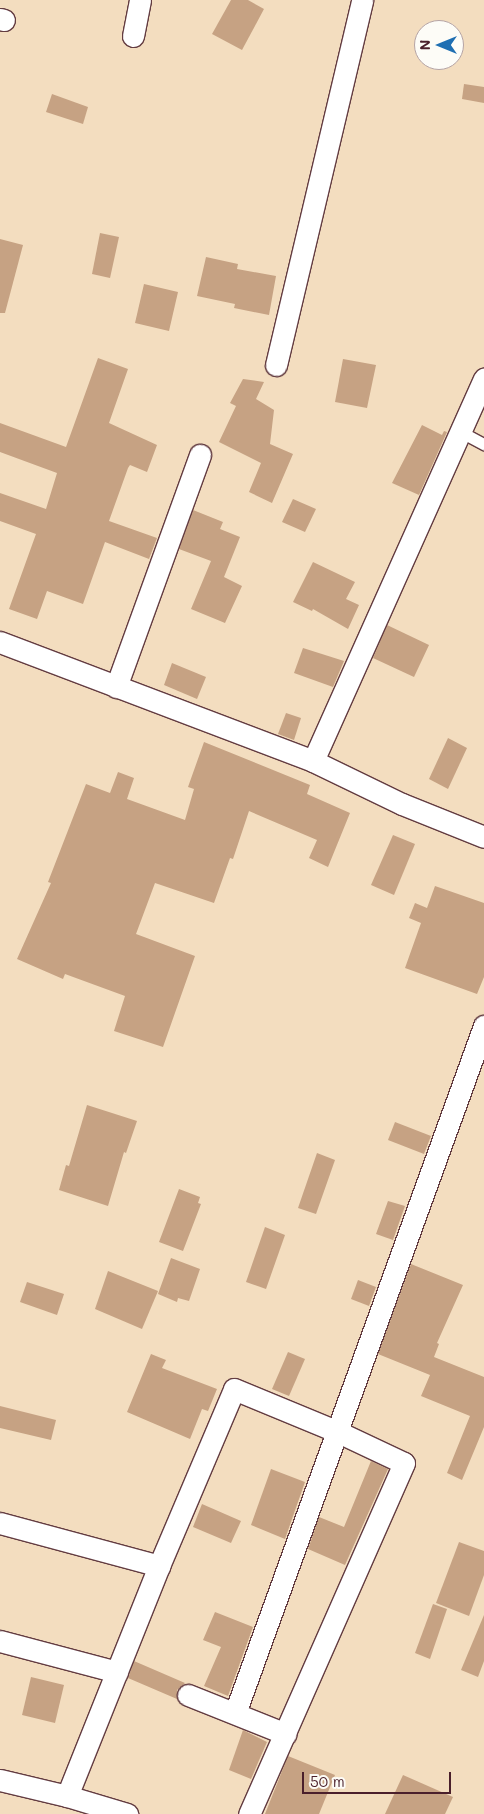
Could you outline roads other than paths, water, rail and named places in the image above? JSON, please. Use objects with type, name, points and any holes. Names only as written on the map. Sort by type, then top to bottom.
[{"type":"street","points":[[133,36],[140,0]]},
{"type":"street","points":[[276,365],[362,0]]},
{"type":"street","points":[[313,761],[484,379]]},
{"type":"street","points":[[116,688],[200,455]]},
{"type":"street","points":[[0,642],[116,688],[313,761],[402,804],[484,837]]},
{"type":"street","points":[[235,1713],[484,1026]]},
{"type":"street","points":[[67,1796],[159,1566],[234,1389],[336,1431],[404,1463],[286,1734],[249,1814]]},
{"type":"street","points":[[0,1523],[159,1566]]},
{"type":"street","points":[[0,1640],[117,1672]]},
{"type":"street","points":[[188,1696],[286,1734]]},
{"type":"street","points":[[0,1780],[67,1796],[126,1814]]},
{"type":"lane","points":[[461,432],[484,444]]}]
